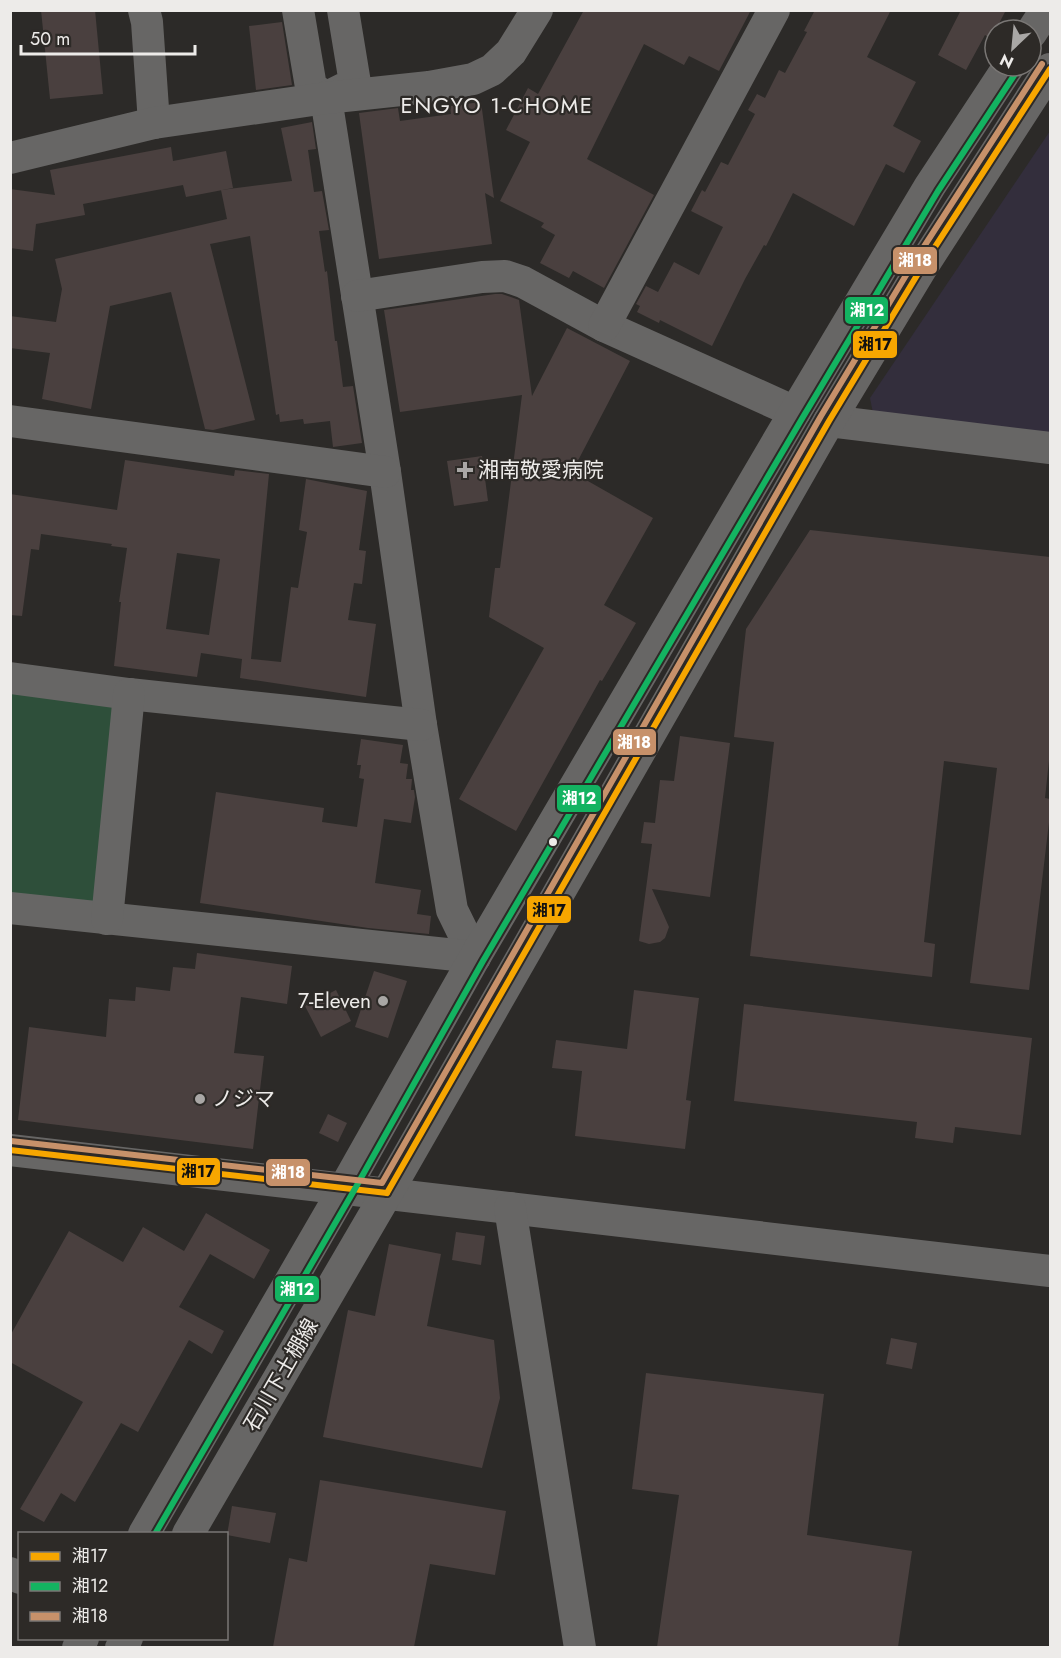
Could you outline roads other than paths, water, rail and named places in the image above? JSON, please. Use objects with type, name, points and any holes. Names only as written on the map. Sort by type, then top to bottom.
[{"type":"street","points":[[144,10],[147,22],[154,123]]},
{"type":"street","points":[[298,10],[311,87],[326,98],[385,472],[421,725],[452,910],[475,957]]},
{"type":"street","points":[[326,98],[355,83],[343,10]]},
{"type":"street","points":[[10,158],[154,123],[326,98],[429,87],[473,78],[492,70],[511,52],[537,10]]},
{"type":"street","points":[[604,326],[774,10]]},
{"type":"street","name":"石川下土棚線","points":[[189,1532],[387,1193],[829,421],[922,267],[1050,69]]},
{"type":"street","name":"石川下土棚線","points":[[145,1532],[344,1189],[475,957],[795,412],[930,186],[1001,78]]},
{"type":"street","points":[[357,296],[482,277],[504,276],[523,282],[604,326],[795,412]]},
{"type":"street","points":[[10,421],[385,472]]},
{"type":"street","points":[[829,421],[1050,448]]},
{"type":"street","points":[[10,678],[129,694],[421,725]]},
{"type":"street","points":[[107,919],[129,694]]},
{"type":"street","points":[[10,908],[475,957]]},
{"type":"street","points":[[10,1150],[1050,1271]]},
{"type":"street","points":[[510,1208],[580,1647]]},
{"type":"place","name":"湘南敬愛病院","points":[[465,470]]},
{"type":"place","name":"7-Eleven","points":[[383,1001]]},
{"type":"place","name":"ノジマ","points":[[200,1099]]},
{"type":"district","name":"ENGYO 1-CHOME","points":[[497,105]]}]
